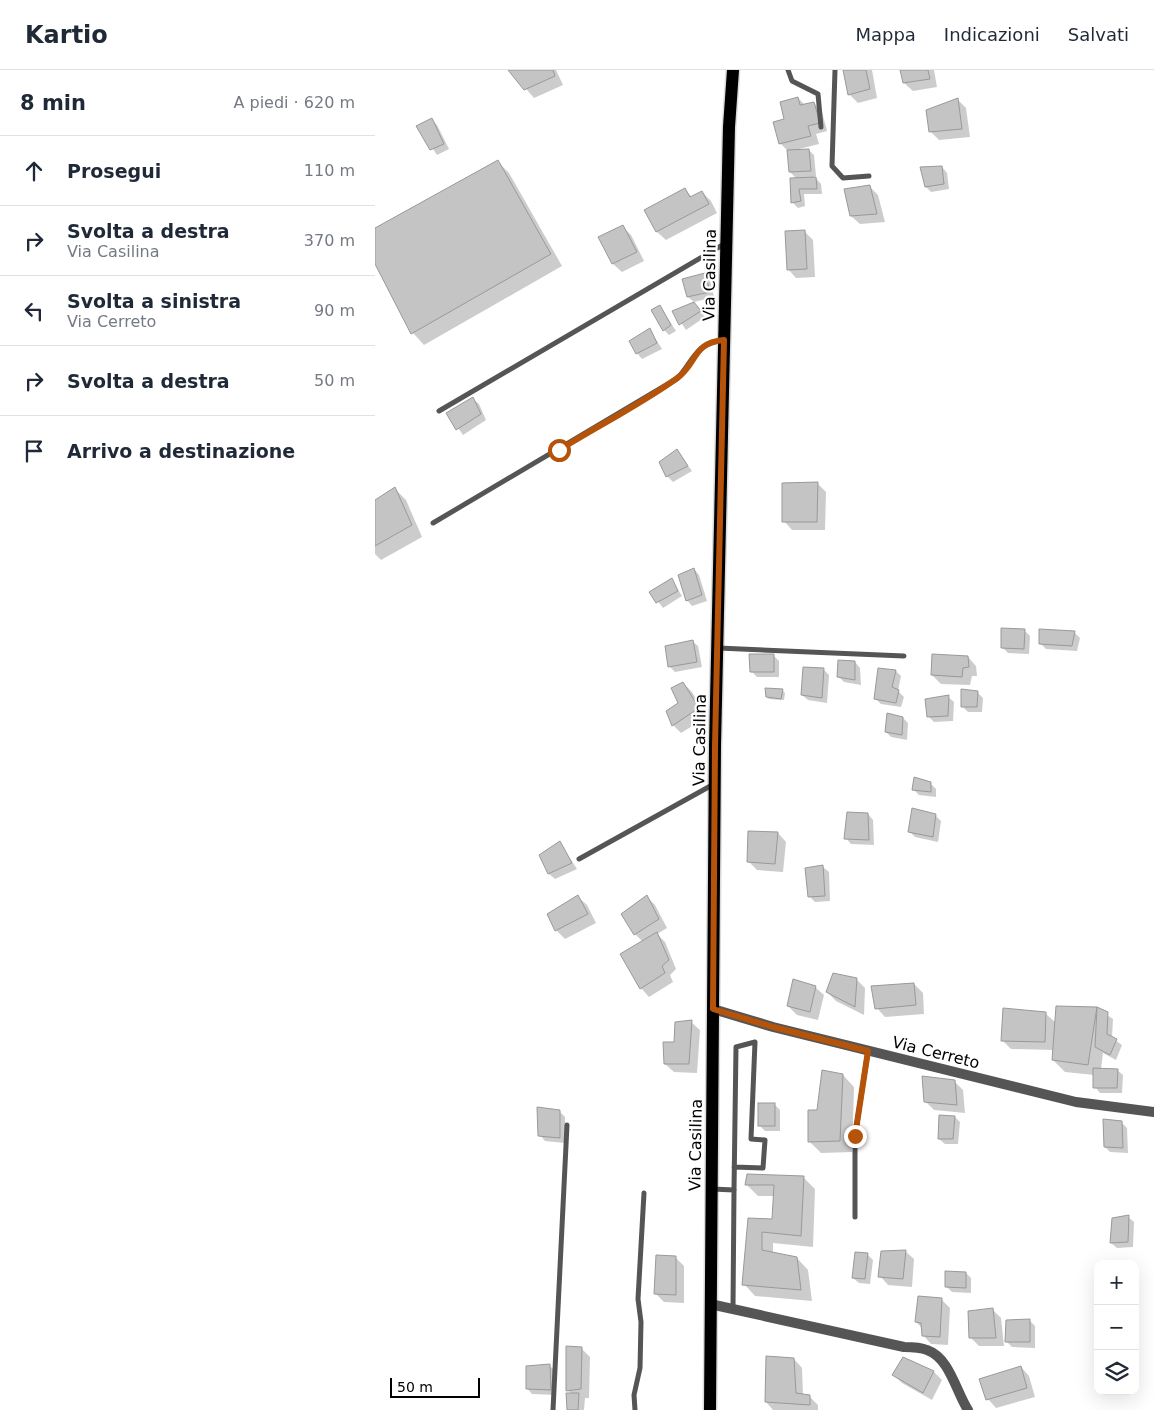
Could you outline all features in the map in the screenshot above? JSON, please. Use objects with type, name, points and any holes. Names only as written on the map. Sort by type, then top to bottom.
[{"type":"main road","name":"Via Casilina","points":[[710,1410],[717,648],[726,243],[733,70]]},
{"type":"street","name":"Via Cerreto","points":[[713,1009],[773,1027],[1076,1102],[1154,1112]]},
{"type":"street","points":[[710,1304],[904,1347],[927,1350],[935,1354],[945,1366],[968,1410]]},
{"type":"lane","points":[[788,70],[792,81],[818,94],[821,127]]},
{"type":"lane","points":[[835,70],[832,166],[843,178],[869,176]]},
{"type":"lane","points":[[439,411],[726,243]]},
{"type":"lane","points":[[433,523],[678,378],[701,347],[711,341],[724,340]]},
{"type":"lane","points":[[717,648],[904,656]]},
{"type":"lane","points":[[579,859],[715,784]]},
{"type":"lane","points":[[733,1308],[734,1168],[736,1047],[755,1042],[751,1139],[765,1140],[763,1168],[734,1168]]},
{"type":"lane","points":[[855,1216],[855,1136],[868,1051]]},
{"type":"lane","points":[[553,1410],[567,1125]]},
{"type":"lane","points":[[711,1190],[734,1190]]},
{"type":"lane","points":[[635,1410],[634,1395],[640,1368],[641,1322],[639,1299],[644,1193]]},
{"type":"building","points":[[508,70],[553,70],[555,76],[524,90]]},
{"type":"building","points":[[843,70],[866,70],[870,89],[848,95]]},
{"type":"building","points":[[900,70],[928,70],[930,79],[903,83]]},
{"type":"building","points":[[798,97],[800,105],[814,102],[820,123],[808,126],[811,136],[779,144],[773,122],[784,119],[780,102]]},
{"type":"building","points":[[958,98],[962,129],[929,132],[926,110]]},
{"type":"building","points":[[432,118],[444,144],[430,150],[416,126]]},
{"type":"building","points":[[809,149],[811,171],[789,172],[787,150]]},
{"type":"building","points":[[498,160],[551,254],[411,334],[375,264],[375,228]]},
{"type":"building","points":[[942,166],[944,184],[925,187],[920,167]]},
{"type":"building","points":[[816,177],[817,189],[799,189],[801,201],[791,203],[790,178]]},
{"type":"building","points":[[870,185],[877,214],[850,216],[844,189]]},
{"type":"building","points":[[685,188],[690,197],[702,191],[709,204],[656,232],[644,210]]},
{"type":"building","points":[[623,225],[637,252],[612,264],[598,237]]},
{"type":"building","points":[[805,230],[807,269],[787,270],[785,231]]},
{"type":"building","points":[[705,273],[710,292],[687,297],[682,279]]},
{"type":"building","points":[[694,302],[701,311],[679,325],[672,311]]},
{"type":"building","points":[[660,305],[671,325],[663,331],[651,310]]},
{"type":"building","points":[[650,328],[657,343],[636,354],[629,341]]},
{"type":"building","points":[[473,397],[481,414],[456,430],[446,413]]},
{"type":"building","points":[[677,449],[688,466],[666,477],[659,462]]},
{"type":"building","points":[[818,482],[817,522],[782,522],[782,483]]},
{"type":"building","points":[[395,487],[412,525],[375,546],[375,500]]},
{"type":"building","points":[[694,568],[702,595],[686,601],[678,575]]},
{"type":"building","points":[[672,578],[678,591],[656,603],[649,592]]},
{"type":"building","points":[[1001,628],[1025,629],[1024,649],[1001,648]]},
{"type":"building","points":[[1039,629],[1075,631],[1072,646],[1039,644]]},
{"type":"building","points":[[693,640],[697,662],[668,667],[665,646]]},
{"type":"building","points":[[749,654],[774,654],[774,672],[750,672]]},
{"type":"building","points":[[932,654],[968,656],[969,667],[963,668],[962,677],[931,675]]},
{"type":"building","points":[[838,660],[855,661],[855,680],[837,677]]},
{"type":"building","points":[[803,667],[824,668],[822,698],[801,695]]},
{"type":"building","points":[[878,668],[896,670],[892,687],[899,690],[896,703],[874,699]]},
{"type":"building","points":[[683,682],[699,708],[672,726],[666,711],[678,703],[671,688]]},
{"type":"building","points":[[765,688],[783,689],[781,699],[766,697]]},
{"type":"building","points":[[961,689],[978,691],[977,707],[961,707]]},
{"type":"building","points":[[949,695],[948,716],[927,717],[925,699]]},
{"type":"building","points":[[887,713],[903,717],[902,735],[885,732]]},
{"type":"building","points":[[914,777],[931,782],[931,792],[912,790]]},
{"type":"building","points":[[912,808],[936,814],[933,837],[908,832]]},
{"type":"building","points":[[847,812],[868,813],[869,840],[844,839]]},
{"type":"building","points":[[748,831],[778,832],[775,864],[747,862]]},
{"type":"building","points":[[560,841],[572,863],[548,874],[539,855]]},
{"type":"building","points":[[823,865],[825,896],[808,897],[805,868]]},
{"type":"building","points":[[578,895],[588,914],[555,931],[547,914]]},
{"type":"building","points":[[647,895],[659,919],[634,935],[621,914]]},
{"type":"building","points":[[657,932],[669,960],[662,966],[665,973],[640,989],[620,954]]},
{"type":"building","points":[[833,973],[857,978],[855,1007],[826,992]]},
{"type":"building","points":[[793,979],[816,986],[810,1012],[787,1006]]},
{"type":"building","points":[[914,983],[916,1005],[875,1009],[871,986]]},
{"type":"building","points":[[1056,1006],[1097,1007],[1088,1065],[1052,1060]]},
{"type":"building","points":[[1097,1007],[1108,1012],[1107,1034],[1117,1039],[1110,1055],[1095,1047]]},
{"type":"building","points":[[1003,1008],[1046,1012],[1045,1042],[1001,1041]]},
{"type":"building","points":[[692,1020],[689,1064],[664,1064],[663,1042],[674,1042],[675,1022]]},
{"type":"building","points":[[1093,1068],[1118,1069],[1117,1088],[1093,1088]]},
{"type":"building","points":[[822,1070],[843,1074],[840,1141],[808,1142],[808,1110],[817,1110]]},
{"type":"building","points":[[922,1076],[955,1080],[957,1105],[924,1102]]},
{"type":"building","points":[[758,1103],[775,1103],[775,1126],[758,1126]]},
{"type":"building","points":[[537,1107],[560,1110],[560,1138],[538,1136]]},
{"type":"building","points":[[939,1115],[955,1116],[953,1139],[938,1139]]},
{"type":"building","points":[[1103,1119],[1122,1121],[1123,1148],[1104,1147]]},
{"type":"building","points":[[747,1174],[804,1176],[801,1236],[762,1232],[762,1250],[797,1257],[801,1290],[742,1285],[748,1218],[772,1219],[774,1185],[745,1185]]},
{"type":"building","points":[[1129,1215],[1128,1242],[1110,1243],[1112,1218]]},
{"type":"building","points":[[906,1250],[903,1279],[878,1277],[881,1251]]},
{"type":"building","points":[[855,1252],[868,1253],[865,1279],[852,1278]]},
{"type":"building","points":[[656,1255],[676,1256],[676,1295],[654,1294]]},
{"type":"building","points":[[945,1271],[966,1272],[966,1288],[945,1287]]},
{"type":"building","points":[[918,1296],[942,1298],[940,1337],[922,1336],[921,1323],[915,1322]]},
{"type":"building","points":[[993,1308],[996,1338],[969,1338],[968,1311]]},
{"type":"building","points":[[1030,1319],[1030,1342],[1005,1342],[1006,1320]]},
{"type":"building","points":[[566,1346],[582,1347],[581,1389],[566,1391]]},
{"type":"building","points":[[766,1356],[794,1358],[796,1393],[810,1395],[810,1405],[765,1402]]},
{"type":"building","points":[[903,1357],[934,1371],[923,1393],[892,1375]]},
{"type":"building","points":[[550,1364],[551,1390],[526,1389],[526,1366]]},
{"type":"building","points":[[1021,1366],[1027,1388],[986,1400],[979,1379]]},
{"type":"building","points":[[566,1393],[579,1393],[578,1410],[567,1410]]},
{"type":"route","points":[[559,450],[678,378],[701,347],[711,341],[724,340],[715,746],[713,1009],[773,1027],[868,1051],[855,1136]]}]
